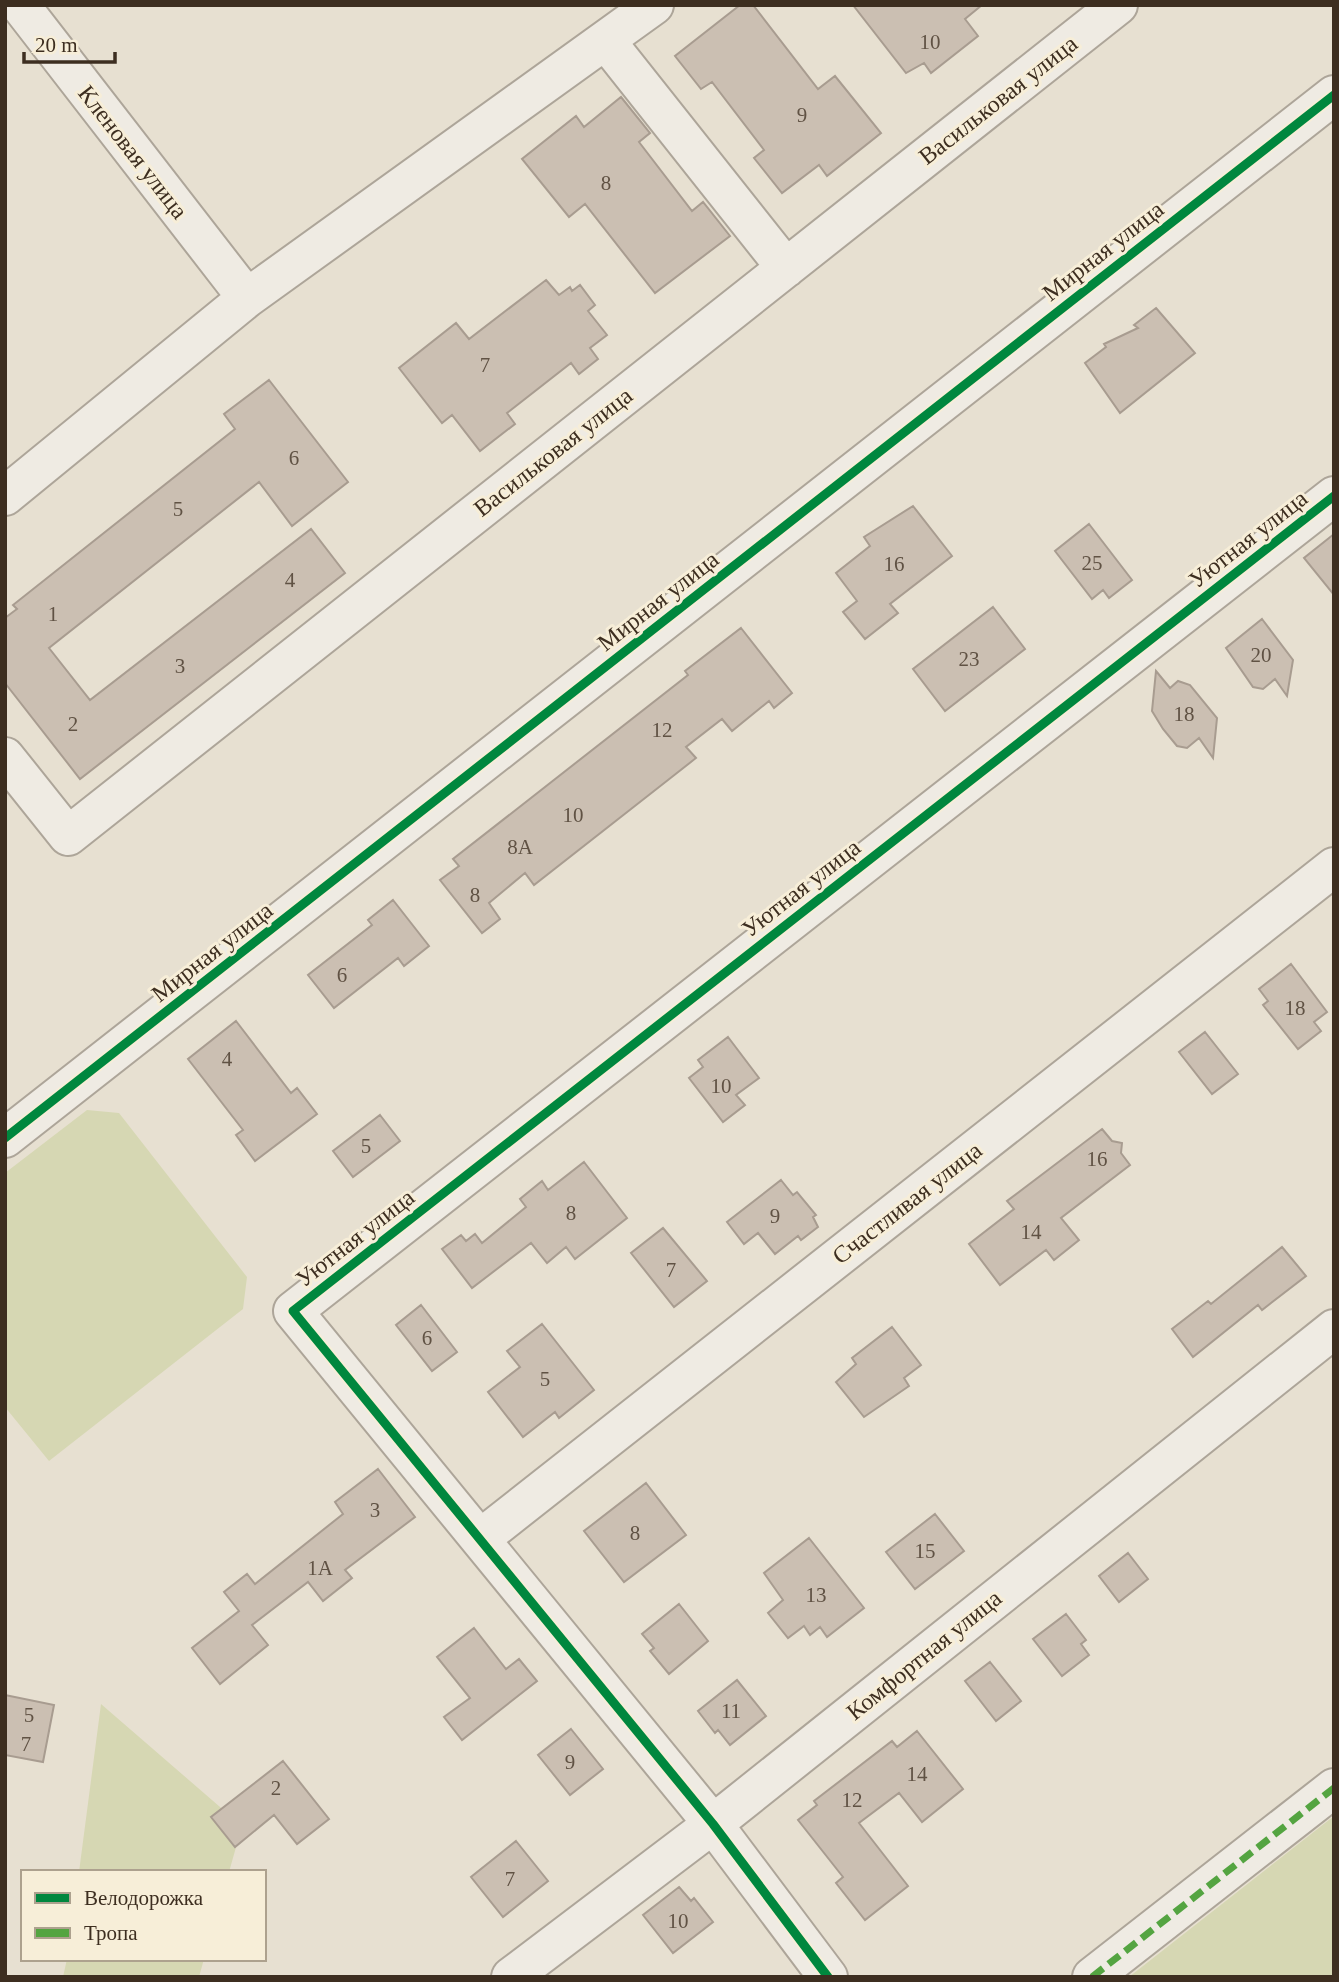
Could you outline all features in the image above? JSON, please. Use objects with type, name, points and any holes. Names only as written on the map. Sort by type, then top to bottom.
[{"type":"street","name":"Кленовая улица","points":[[20,5],[247,298]]},
{"type":"street","points":[[5,496],[247,298],[654,5]]},
{"type":"street","name":"Васильковая улица","points":[[5,757],[68,836],[1118,5]]},
{"type":"street","points":[[606,41],[786,268]]},
{"type":"street","name":"Мирная улица","points":[[5,1139],[1334,95]]},
{"type":"street","name":"Уютная улица","points":[[480,1539],[293,1311],[1334,496]]},
{"type":"street","name":"Счастливая улица","points":[[480,1539],[1334,867]]},
{"type":"street","name":"Комфортная улица","points":[[511,1977],[713,1824],[1334,1329]]},
{"type":"street","points":[[480,1539],[713,1824],[828,1977]]},
{"type":"street","points":[[1092,1977],[1334,1788]]},
{"type":"green space","points":[[87,1110],[119,1113],[247,1277],[243,1309],[49,1461],[5,1407],[5,1173]]},
{"type":"green space","points":[[101,1704],[242,1826],[230,1870],[79,1870]]},
{"type":"green space","points":[[1334,1816],[1334,1977],[1129,1977]]},
{"type":"green space","points":[[67,1961],[203,1961],[199,1977],[63,1977]]},
{"type":"building","points":[[740,5],[753,5],[818,89],[835,76],[881,133],[827,176],[819,165],[782,193],[754,158],[764,150],[712,82],[701,89],[675,56]]},
{"type":"building","points":[[853,5],[982,5],[965,19],[978,36],[931,73],[924,63],[906,73]]},
{"type":"building","points":[[621,97],[650,133],[639,142],[692,211],[703,202],[730,236],[655,293],[585,204],[569,217],[522,159],[576,116],[584,127]]},
{"type":"building","points":[[546,280],[559,295],[570,287],[572,291],[580,285],[595,305],[588,311],[607,335],[590,348],[598,359],[579,374],[571,363],[507,413],[515,424],[480,451],[452,415],[442,423],[399,368],[456,323],[469,339]]},
{"type":"building","points":[[1156,308],[1195,353],[1120,413],[1085,363],[1106,347],[1104,344],[1138,328],[1134,325]]},
{"type":"building","points":[[269,380],[348,482],[292,526],[259,482],[49,648],[90,700],[311,529],[345,573],[80,779],[5,683],[5,618],[17,609],[13,605],[235,429],[224,414]]},
{"type":"building","points":[[913,506],[952,556],[890,604],[898,613],[865,639],[843,612],[857,601],[836,573],[870,546],[864,537]]},
{"type":"building","points":[[1089,524],[1132,580],[1109,598],[1103,590],[1092,599],[1055,551]]},
{"type":"building","points":[[1334,534],[1334,595],[1304,558]]},
{"type":"building","points":[[993,607],[1025,649],[945,711],[913,669]]},
{"type":"building","points":[[1262,619],[1293,660],[1287,696],[1275,679],[1263,689],[1253,687],[1226,648]]},
{"type":"building","points":[[741,628],[792,693],[774,708],[769,701],[732,731],[722,719],[686,747],[696,758],[534,885],[525,873],[489,903],[500,919],[482,933],[440,880],[459,866],[453,859],[688,675],[685,671]]},
{"type":"building","points":[[1156,671],[1170,688],[1178,681],[1190,685],[1217,718],[1213,758],[1199,738],[1187,748],[1177,746],[1163,729],[1152,711]]},
{"type":"building","points":[[393,900],[429,946],[404,966],[398,958],[334,1008],[308,975],[372,925],[368,920]]},
{"type":"building","points":[[1291,964],[1327,1012],[1314,1022],[1321,1031],[1298,1049],[1263,1005],[1268,1001],[1259,989]]},
{"type":"building","points":[[236,1021],[291,1093],[297,1088],[317,1114],[255,1161],[236,1135],[243,1130],[188,1059]]},
{"type":"building","points":[[1205,1032],[1238,1074],[1212,1094],[1179,1052]]},
{"type":"building","points":[[728,1037],[759,1078],[736,1095],[745,1105],[723,1122],[689,1078],[703,1067],[698,1060]]},
{"type":"building","points":[[380,1115],[400,1141],[353,1177],[333,1151]]},
{"type":"building","points":[[1102,1129],[1112,1141],[1122,1143],[1121,1153],[1130,1165],[1061,1218],[1079,1240],[1054,1260],[1046,1250],[1000,1285],[969,1244],[1014,1209],[1007,1201]]},
{"type":"building","points":[[584,1162],[627,1218],[575,1259],[566,1247],[547,1263],[531,1243],[472,1288],[442,1249],[461,1235],[466,1241],[475,1234],[482,1243],[526,1207],[520,1199],[542,1181],[548,1190]]},
{"type":"building","points":[[781,1180],[793,1195],[797,1192],[816,1215],[813,1217],[818,1227],[801,1240],[798,1236],[775,1254],[758,1233],[744,1244],[727,1222]]},
{"type":"building","points":[[663,1228],[707,1281],[674,1307],[631,1253]]},
{"type":"building","points":[[1282,1247],[1306,1276],[1262,1310],[1258,1305],[1193,1357],[1172,1329],[1208,1301],[1211,1304]]},
{"type":"building","points":[[421,1305],[457,1352],[432,1371],[396,1325]]},
{"type":"building","points":[[542,1324],[594,1390],[559,1418],[555,1412],[523,1437],[488,1392],[520,1367],[507,1351]]},
{"type":"building","points":[[892,1327],[921,1365],[904,1378],[909,1386],[864,1417],[836,1382],[856,1364],[852,1358]]},
{"type":"building","points":[[378,1469],[415,1517],[345,1570],[352,1578],[323,1601],[308,1582],[252,1625],[268,1645],[220,1684],[192,1648],[239,1611],[224,1592],[247,1574],[255,1584],[343,1514],[335,1502]]},
{"type":"building","points":[[646,1483],[686,1535],[624,1582],[584,1531]]},
{"type":"building","points":[[935,1514],[964,1551],[915,1589],[886,1552]]},
{"type":"building","points":[[809,1538],[864,1608],[827,1637],[820,1627],[810,1635],[804,1626],[788,1638],[768,1613],[783,1600],[764,1573]]},
{"type":"building","points":[[1128,1553],[1148,1579],[1119,1602],[1099,1576]]},
{"type":"building","points":[[679,1604],[708,1641],[669,1674],[650,1651],[654,1648],[642,1634]]},
{"type":"building","points":[[1066,1614],[1086,1640],[1081,1644],[1089,1655],[1062,1676],[1033,1639]]},
{"type":"building","points":[[474,1628],[506,1669],[519,1659],[537,1681],[462,1740],[444,1717],[470,1698],[437,1657]]},
{"type":"building","points":[[990,1662],[1021,1701],[996,1721],[965,1681]]},
{"type":"building","points":[[737,1680],[766,1716],[730,1745],[718,1730],[715,1733],[698,1711]]},
{"type":"building","points":[[5,1695],[54,1705],[43,1762],[5,1755]]},
{"type":"building","points":[[571,1729],[603,1769],[570,1795],[538,1755]]},
{"type":"building","points":[[917,1731],[963,1789],[922,1822],[899,1793],[859,1823],[908,1886],[865,1920],[836,1883],[843,1877],[798,1820],[817,1805],[814,1801],[892,1741],[897,1747]]},
{"type":"building","points":[[283,1761],[329,1819],[297,1844],[274,1815],[235,1847],[211,1817]]},
{"type":"building","points":[[516,1841],[548,1881],[503,1917],[471,1877]]},
{"type":"building","points":[[679,1887],[691,1901],[694,1898],[713,1922],[673,1953],[643,1915]]},
{"type":"marked path","points":[[1092,1977],[1334,1788]]},
{"type":"cycle path","points":[[5,1138],[1334,95]]},
{"type":"cycle path","points":[[828,1977],[713,1824],[293,1311],[1334,496]]}]
